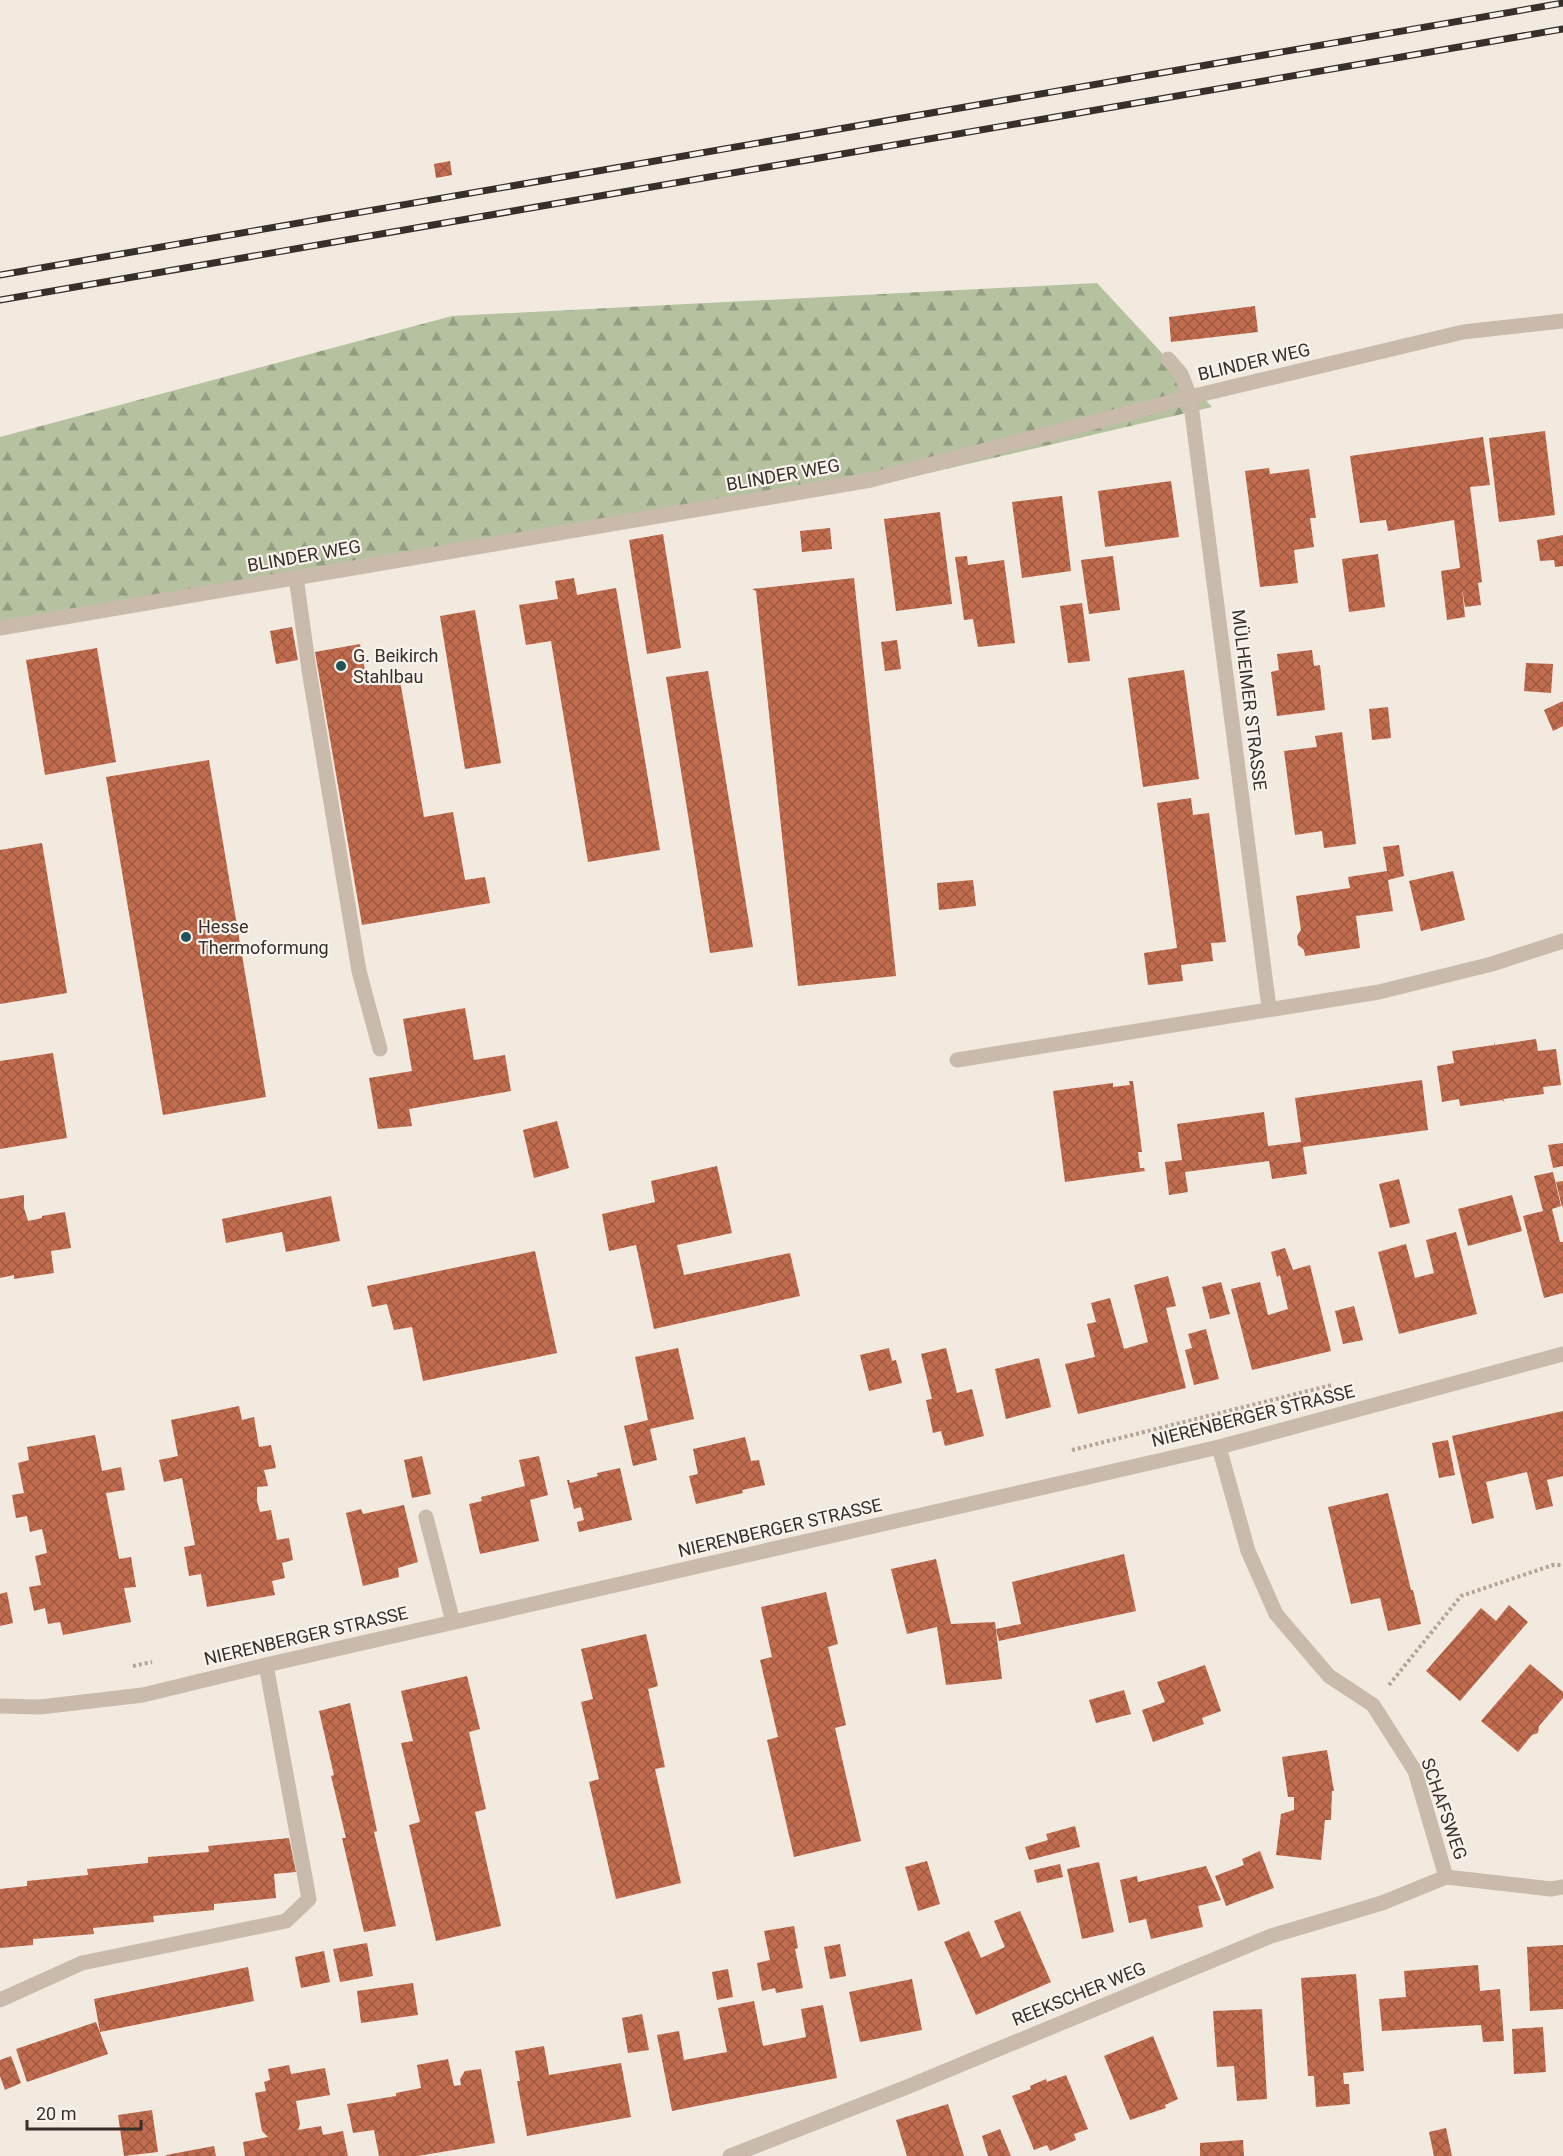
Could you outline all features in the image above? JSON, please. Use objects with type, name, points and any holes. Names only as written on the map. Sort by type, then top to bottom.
[{"type":"street","name":"BLINDER WEG","points":[[0,628],[871,480],[1190,397],[1463,332],[1563,321]]},
{"type":"street","name":"MÜLHEIMER STRASSE","points":[[1168,359],[1181,374],[1190,397],[1269,1008]]},
{"type":"street","points":[[296,578],[359,971],[380,1049]]},
{"type":"street","points":[[957,1060],[1379,992],[1492,964],[1563,941]]},
{"type":"street","name":"NIERENBERGER STRASSE","points":[[0,1706],[40,1707],[143,1695],[1219,1447],[1563,1354]]},
{"type":"street","name":"SCHAFSWEG","points":[[1219,1447],[1248,1551],[1276,1614],[1329,1676],[1373,1705],[1415,1771],[1446,1877],[1551,1889],[1563,1887]]},
{"type":"street","points":[[426,1517],[453,1623]]},
{"type":"street","points":[[0,2000],[82,1963],[286,1921],[309,1899],[266,1665]]},
{"type":"street","name":"REEKSCHER WEG","points":[[730,2156],[918,2082],[1271,1936],[1382,1904],[1446,1877]]},
{"type":"path","points":[[1061,1452],[1340,1383]]},
{"type":"path","points":[[1373,1705],[1461,1596],[1553,1565],[1563,1565]]},
{"type":"path","points":[[131,1666],[153,1661]]},
{"type":"green space","points":[[1097,283],[1212,407],[882,484],[0,629],[0,437],[452,316]]},
{"type":"building","points":[[450,161],[452,175],[436,178],[434,164]]},
{"type":"building","points":[[1255,306],[1258,332],[1171,342],[1169,317]]},
{"type":"building","points":[[1545,431],[1555,515],[1499,522],[1489,438]]},
{"type":"building","points":[[1483,437],[1490,485],[1470,487],[1482,582],[1478,583],[1481,605],[1465,607],[1462,588],[1465,617],[1447,620],[1441,571],[1460,568],[1454,520],[1388,531],[1386,520],[1360,523],[1350,456]]},
{"type":"building","points":[[1269,468],[1270,474],[1309,469],[1316,518],[1310,518],[1314,547],[1294,550],[1298,583],[1260,587],[1245,471]]},
{"type":"building","points":[[1171,481],[1179,537],[1105,547],[1098,491]]},
{"type":"building","points":[[1062,496],[1071,571],[1022,578],[1012,502]]},
{"type":"building","points":[[940,512],[952,604],[896,611],[884,519]]},
{"type":"building","points":[[830,528],[832,549],[802,552],[800,531]]},
{"type":"building","points":[[663,534],[681,648],[647,654],[629,540]]},
{"type":"building","points":[[1563,535],[1563,566],[1555,567],[1554,560],[1540,561],[1537,540]]},
{"type":"building","points":[[1378,554],[1385,607],[1349,612],[1342,559]]},
{"type":"building","points":[[967,556],[968,565],[1004,560],[1015,643],[978,647],[973,619],[964,620],[955,557]]},
{"type":"building","points":[[1113,556],[1120,610],[1089,614],[1081,560]]},
{"type":"building","points":[[574,578],[577,595],[616,588],[660,850],[588,862],[551,641],[526,645],[519,605],[558,599],[555,581]]},
{"type":"building","points":[[854,578],[896,976],[798,986],[756,591],[752,589]]},
{"type":"building","points":[[1082,603],[1090,661],[1068,663],[1060,606]]},
{"type":"building","points":[[475,610],[501,763],[465,769],[440,616]]},
{"type":"building","points":[[292,627],[298,660],[276,664],[270,631]]},
{"type":"building","points":[[897,640],[901,669],[885,671],[881,642]]},
{"type":"building","points":[[360,644],[367,681],[399,675],[424,817],[453,812],[465,880],[485,877],[490,903],[362,925],[315,652]]},
{"type":"building","points":[[97,648],[116,762],[45,775],[26,660]]},
{"type":"building","points":[[1312,650],[1314,666],[1320,665],[1325,710],[1277,716],[1271,672],[1279,670],[1277,654]]},
{"type":"building","points":[[1526,663],[1553,664],[1551,693],[1524,691]]},
{"type":"building","points":[[1184,670],[1199,779],[1143,787],[1128,678]]},
{"type":"building","points":[[708,671],[753,947],[710,953],[666,677]]},
{"type":"building","points":[[1563,701],[1563,726],[1553,731],[1544,710]]},
{"type":"building","points":[[1388,707],[1391,738],[1372,740],[1369,709]]},
{"type":"building","points":[[1342,732],[1356,844],[1324,848],[1322,831],[1295,835],[1284,751],[1317,747],[1315,736]]},
{"type":"building","name":"Hesse Thermoformung","points":[[209,760],[266,1097],[163,1115],[106,777]]},
{"type":"building","points":[[1191,798],[1193,815],[1209,813],[1226,942],[1211,943],[1213,961],[1181,965],[1183,981],[1148,985],[1144,953],[1177,948],[1157,803]]},
{"type":"building","points":[[42,843],[67,993],[0,1004],[0,850]]},
{"type":"building","points":[[1399,845],[1404,876],[1388,880],[1393,911],[1356,916],[1360,948],[1305,956],[1304,950],[1298,945],[1297,936],[1301,930],[1296,896],[1350,888],[1348,877],[1387,871],[1383,847]]},
{"type":"building","points":[[1453,871],[1465,920],[1421,931],[1409,881]]},
{"type":"building","points":[[973,880],[976,906],[939,910],[937,883]]},
{"type":"building","points":[[465,1008],[474,1060],[505,1055],[511,1091],[409,1109],[412,1126],[378,1129],[369,1078],[412,1071],[403,1019]]},
{"type":"building","points":[[1536,1039],[1538,1051],[1556,1049],[1561,1085],[1543,1087],[1544,1094],[1503,1099],[1505,1102],[1502,1100],[1460,1106],[1459,1099],[1442,1102],[1437,1066],[1454,1063],[1452,1051],[1494,1045],[1494,1042],[1495,1045]]},
{"type":"building","points":[[53,1053],[67,1138],[0,1149],[0,1061]]},
{"type":"building","points":[[1422,1080],[1428,1130],[1303,1147],[1307,1174],[1272,1179],[1269,1161],[1185,1172],[1188,1192],[1169,1195],[1165,1162],[1182,1160],[1177,1124],[1264,1112],[1268,1146],[1301,1142],[1295,1098]]},
{"type":"building","points":[[1129,1081],[1133,1081],[1142,1152],[1138,1152],[1140,1168],[1144,1168],[1145,1171],[1065,1182],[1053,1091],[1113,1083],[1113,1087],[1130,1085]]},
{"type":"building","points":[[557,1121],[569,1168],[534,1178],[523,1130]]},
{"type":"building","points":[[1563,1143],[1563,1166],[1553,1168],[1548,1145]]},
{"type":"building","points":[[717,1166],[732,1233],[677,1245],[684,1275],[790,1253],[800,1296],[654,1329],[636,1245],[609,1251],[602,1214],[655,1202],[651,1181]]},
{"type":"building","points":[[1553,1172],[1561,1206],[1552,1209],[1560,1242],[1563,1242],[1563,1293],[1544,1298],[1523,1216],[1543,1211],[1534,1176]]},
{"type":"building","points":[[1399,1179],[1410,1223],[1390,1228],[1379,1184]]},
{"type":"building","points":[[1563,1181],[1563,1206],[1562,1207],[1556,1182]]},
{"type":"building","points":[[24,1195],[24,1208],[28,1221],[65,1212],[71,1248],[51,1251],[54,1273],[14,1279],[14,1275],[0,1278],[0,1199]]},
{"type":"building","points":[[1512,1195],[1522,1231],[1468,1246],[1458,1209]]},
{"type":"building","points":[[331,1196],[340,1241],[286,1252],[282,1232],[226,1243],[222,1219]]},
{"type":"building","points":[[1456,1232],[1477,1314],[1399,1334],[1378,1252],[1406,1244],[1415,1278],[1434,1273],[1426,1240]]},
{"type":"building","points":[[1285,1248],[1293,1270],[1310,1265],[1331,1351],[1252,1370],[1231,1289],[1260,1282],[1268,1315],[1288,1309],[1280,1275],[1277,1277],[1271,1252]]},
{"type":"building","points":[[535,1251],[557,1353],[423,1381],[412,1327],[394,1330],[387,1304],[372,1307],[367,1286]]},
{"type":"building","points":[[1168,1276],[1176,1306],[1166,1308],[1186,1388],[1078,1414],[1065,1364],[1095,1357],[1087,1324],[1096,1322],[1091,1303],[1110,1298],[1124,1349],[1148,1342],[1134,1285]]},
{"type":"building","points":[[1221,1282],[1230,1314],[1210,1319],[1202,1287]]},
{"type":"building","points":[[1354,1306],[1363,1340],[1343,1344],[1335,1311]]},
{"type":"building","points":[[1206,1329],[1219,1379],[1194,1385],[1185,1350],[1192,1348],[1188,1334]]},
{"type":"building","points":[[678,1348],[694,1419],[650,1429],[657,1460],[633,1466],[624,1426],[648,1420],[635,1357]]},
{"type":"building","points":[[889,1348],[892,1361],[896,1360],[902,1383],[869,1391],[860,1355]]},
{"type":"building","points":[[946,1348],[957,1393],[972,1389],[984,1436],[945,1446],[941,1431],[933,1433],[926,1400],[932,1399],[921,1354]]},
{"type":"building","points":[[1039,1358],[1051,1407],[1006,1419],[995,1369]]},
{"type":"building","points":[[239,1406],[242,1420],[254,1417],[259,1447],[271,1445],[276,1468],[264,1470],[268,1486],[257,1487],[257,1501],[260,1512],[271,1510],[277,1540],[289,1538],[293,1560],[282,1563],[285,1578],[272,1581],[275,1595],[207,1607],[201,1574],[189,1576],[184,1547],[195,1545],[182,1478],[164,1482],[159,1460],[178,1456],[171,1420]]},
{"type":"building","points":[[1563,1411],[1563,1476],[1547,1480],[1553,1506],[1536,1510],[1527,1472],[1486,1482],[1494,1518],[1472,1524],[1452,1436]]},
{"type":"building","points":[[95,1435],[102,1471],[121,1467],[125,1490],[106,1493],[119,1559],[131,1557],[136,1587],[124,1588],[131,1622],[63,1635],[60,1622],[48,1624],[45,1608],[34,1611],[29,1587],[41,1585],[35,1556],[47,1553],[45,1542],[42,1529],[30,1532],[27,1516],[16,1518],[12,1495],[24,1493],[18,1463],[29,1460],[27,1447]]},
{"type":"building","points":[[745,1437],[751,1461],[759,1460],[765,1485],[742,1490],[743,1493],[696,1504],[689,1476],[698,1474],[693,1449]]},
{"type":"building","points":[[1448,1440],[1455,1475],[1439,1478],[1432,1443]]},
{"type":"building","points":[[422,1456],[431,1494],[412,1498],[404,1460]]},
{"type":"building","points":[[539,1456],[548,1495],[530,1500],[539,1541],[480,1554],[469,1504],[482,1501],[481,1497],[525,1486],[519,1460]]},
{"type":"building","points":[[620,1468],[632,1520],[579,1532],[577,1522],[584,1520],[581,1507],[574,1509],[567,1480],[570,1483],[598,1476],[597,1473]]},
{"type":"building","points":[[1388,1493],[1421,1624],[1388,1631],[1380,1598],[1351,1604],[1328,1507]]},
{"type":"building","points":[[404,1505],[418,1562],[398,1568],[399,1577],[363,1586],[346,1513],[361,1509],[363,1514]]},
{"type":"building","points":[[1124,1554],[1136,1611],[999,1641],[996,1629],[1021,1624],[1012,1582]]},
{"type":"building","points":[[936,1559],[951,1624],[995,1622],[1002,1679],[946,1685],[937,1627],[907,1634],[891,1569]]},
{"type":"building","points":[[7,1592],[13,1623],[0,1626],[0,1594]]},
{"type":"building","points":[[826,1592],[838,1644],[828,1647],[846,1725],[835,1728],[861,1841],[794,1857],[767,1740],[778,1737],[760,1660],[772,1657],[761,1607]]},
{"type":"building","points":[[1509,1605],[1528,1622],[1460,1701],[1426,1671],[1481,1608],[1496,1621]]},
{"type":"building","points":[[646,1634],[658,1686],[648,1689],[665,1767],[655,1769],[681,1883],[616,1899],[589,1782],[599,1779],[581,1702],[593,1699],[581,1649]]},
{"type":"building","points":[[1530,1664],[1563,1692],[1563,1698],[1539,1726],[1538,1733],[1532,1735],[1518,1752],[1481,1721]]},
{"type":"building","points":[[1205,1665],[1221,1711],[1202,1718],[1204,1724],[1153,1742],[1142,1710],[1165,1702],[1157,1682]]},
{"type":"building","points":[[467,1676],[480,1729],[469,1732],[486,1809],[475,1812],[501,1926],[436,1941],[409,1825],[420,1822],[401,1743],[413,1741],[401,1691]]},
{"type":"building","points":[[1124,1690],[1131,1714],[1096,1723],[1089,1700]]},
{"type":"building","points":[[350,1703],[377,1831],[374,1832],[396,1926],[364,1932],[342,1838],[346,1838],[319,1711]]},
{"type":"building","points":[[1327,1750],[1334,1791],[1332,1791],[1331,1820],[1325,1820],[1321,1860],[1276,1855],[1281,1814],[1294,1810],[1294,1797],[1288,1797],[1282,1757]]},
{"type":"building","points":[[1075,1826],[1080,1847],[1029,1860],[1025,1847],[1048,1840],[1046,1834]]},
{"type":"building","points":[[289,1838],[296,1872],[274,1874],[276,1898],[214,1904],[214,1910],[153,1916],[154,1922],[93,1928],[94,1934],[33,1939],[33,1945],[0,1948],[0,1889],[27,1886],[27,1881],[88,1875],[87,1869],[148,1863],[148,1857],[209,1852],[208,1846]]},
{"type":"building","points":[[1260,1851],[1274,1888],[1226,1906],[1215,1876],[1244,1865],[1242,1859]]},
{"type":"building","points":[[927,1861],[940,1904],[918,1911],[905,1867]]},
{"type":"building","points":[[1099,1862],[1114,1932],[1082,1939],[1067,1869]]},
{"type":"building","points":[[1060,1864],[1063,1877],[1037,1883],[1034,1870]]},
{"type":"building","points":[[1206,1866],[1221,1900],[1198,1906],[1203,1927],[1151,1939],[1146,1919],[1129,1923],[1120,1880],[1137,1876],[1138,1882]]},
{"type":"building","points":[[1020,1911],[1051,1982],[976,2015],[944,1942],[969,1931],[981,1958],[1005,1947],[994,1921]]},
{"type":"building","points":[[794,1926],[798,1948],[795,1949],[803,1988],[776,1993],[775,1988],[762,1991],[757,1963],[770,1960],[764,1931]]},
{"type":"building","points":[[367,1943],[373,1976],[340,1982],[333,1949]]},
{"type":"building","points":[[840,1944],[846,1976],[830,1979],[824,1947]]},
{"type":"building","points":[[1563,1945],[1563,2009],[1530,2011],[1527,1947]]},
{"type":"building","points":[[324,1951],[330,1982],[301,1988],[295,1957]]},
{"type":"building","points":[[1478,1965],[1480,1991],[1500,1989],[1504,2041],[1483,2042],[1481,2025],[1382,2031],[1379,1999],[1406,1997],[1404,1971]]},
{"type":"building","points":[[248,1967],[254,2001],[100,2032],[94,1999]]},
{"type":"building","points":[[728,1969],[733,1997],[717,2000],[712,1972]]},
{"type":"building","points":[[1356,1974],[1364,2071],[1343,2073],[1344,2084],[1349,2084],[1350,2104],[1316,2107],[1314,2076],[1308,2076],[1301,1978]]},
{"type":"building","points":[[912,1979],[922,2030],[860,2042],[849,1992]]},
{"type":"building","points":[[413,1983],[418,2015],[361,2023],[357,1991]]},
{"type":"building","points":[[754,2001],[763,2046],[806,2037],[801,2009],[823,2005],[837,2078],[672,2111],[657,2035],[679,2031],[684,2060],[727,2052],[718,2008]]},
{"type":"building","points":[[1262,2009],[1267,2099],[1237,2101],[1234,2066],[1217,2067],[1213,2011]]},
{"type":"building","points":[[642,2014],[649,2050],[628,2053],[622,2018]]},
{"type":"building","points":[[96,2022],[108,2054],[27,2082],[16,2049]]},
{"type":"building","points":[[1543,2027],[1546,2072],[1514,2074],[1512,2029]]},
{"type":"building","points":[[1153,2036],[1178,2099],[1165,2105],[1166,2108],[1130,2120],[1104,2056]]},
{"type":"building","points":[[544,2046],[549,2075],[621,2063],[631,2117],[527,2136],[517,2081],[520,2081],[515,2051]]},
{"type":"building","points":[[11,2056],[21,2083],[5,2090],[0,2076],[0,2060]]},
{"type":"building","points":[[448,2059],[454,2086],[461,2085],[460,2079],[465,2071],[481,2069],[495,2143],[418,2156],[379,2156],[374,2130],[353,2133],[347,2104],[396,2096],[396,2093],[421,2088],[417,2065]]},
{"type":"building","points":[[289,2065],[291,2074],[325,2068],[330,2095],[296,2101],[300,2124],[298,2130],[321,2126],[323,2135],[343,2131],[348,2156],[245,2156],[243,2142],[268,2137],[262,2131],[255,2093],[266,2091],[264,2082],[270,2080],[268,2069]]},
{"type":"building","points":[[1066,2075],[1088,2129],[1074,2134],[1076,2140],[1050,2151],[1047,2145],[1034,2150],[1012,2096],[1031,2089],[1030,2086],[1046,2079],[1047,2082]]},
{"type":"building","points":[[948,2104],[964,2156],[907,2156],[896,2120]]},
{"type":"building","points":[[152,2110],[158,2152],[124,2156],[118,2115]]},
{"type":"building","points":[[1446,2128],[1452,2156],[1434,2156],[1429,2132]]},
{"type":"building","points":[[1000,2129],[1011,2156],[988,2156],[982,2136]]},
{"type":"building","points":[[1243,2140],[1244,2156],[1200,2156],[1200,2143]]},
{"type":"building","points":[[214,2146],[216,2156],[166,2156],[166,2155]]},
{"type":"railway","points":[[0,275],[1563,3]]},
{"type":"railway","points":[[0,300],[1563,29]]},
{"type":"place","name":"G. Beikirch Stahlbau","points":[[341,666]]},
{"type":"place","name":"Hesse Thermoformung","points":[[186,937]]}]
